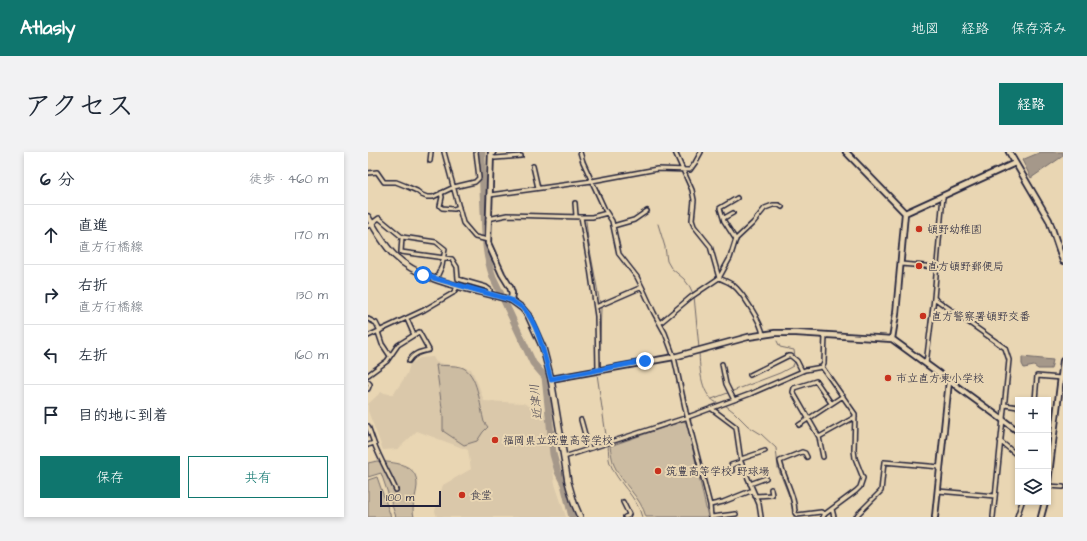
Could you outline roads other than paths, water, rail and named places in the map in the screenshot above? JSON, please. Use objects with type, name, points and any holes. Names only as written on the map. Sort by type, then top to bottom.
[{"type":"main road","points":[[368,217],[370,225],[400,261],[423,275],[511,300],[522,308],[528,315],[543,348],[551,379],[568,482],[580,517]]},
{"type":"street","points":[[430,161],[431,152]]},
{"type":"street","points":[[444,152],[463,223],[475,237],[488,240]]},
{"type":"street","points":[[368,173],[377,172],[384,182],[396,182],[418,190],[422,195],[427,197],[433,196],[454,187],[475,182],[478,178],[476,152]]},
{"type":"street","points":[[494,152],[491,155],[488,240],[490,248],[512,292],[511,300]]},
{"type":"street","points":[[580,152],[583,162],[612,221],[619,254],[637,277],[660,323],[674,356],[686,412],[710,505],[711,517],[736,514]]},
{"type":"street","points":[[675,152],[693,195],[692,220],[694,226],[710,246],[719,278],[734,286],[755,314],[763,335]]},
{"type":"street","points":[[490,195],[592,181],[657,169],[670,168],[690,170],[701,152]]},
{"type":"street","points":[[846,152],[906,213]]},
{"type":"street","points":[[1009,152],[1049,220],[1063,261]]},
{"type":"street","points":[[491,155],[495,158],[520,156]]},
{"type":"street","points":[[906,213],[1015,163]]},
{"type":"street","points":[[533,166],[538,188]]},
{"type":"street","points":[[441,193],[442,197],[440,206],[442,208],[454,209],[459,207]]},
{"type":"street","points":[[926,364],[934,298],[943,196]]},
{"type":"street","points":[[736,240],[720,208],[737,198]]},
{"type":"street","points":[[575,203],[576,216]]},
{"type":"street","points":[[660,323],[690,297],[719,278],[730,258],[736,240],[765,208],[773,205],[779,205],[782,207]]},
{"type":"street","points":[[613,226],[634,220],[648,211]]},
{"type":"street","points":[[488,219],[507,215],[592,217],[607,213]]},
{"type":"street","points":[[724,218],[733,213]]},
{"type":"street","points":[[892,339],[906,213]]},
{"type":"street","points":[[581,217],[596,307],[598,370]]},
{"type":"street","points":[[370,225],[379,218],[402,237],[436,242],[445,249],[442,266],[436,279]]},
{"type":"street","points":[[402,237],[401,252],[452,259],[457,266],[458,279],[486,287],[490,290],[489,294]]},
{"type":"street","points":[[901,264],[937,267]]},
{"type":"street","points":[[368,336],[407,319],[453,293],[458,286]]},
{"type":"street","points":[[596,307],[642,287]]},
{"type":"street","points":[[934,298],[1005,348],[1009,360],[993,517]]},
{"type":"street","points":[[368,319],[376,323],[382,344],[390,356]]},
{"type":"street","points":[[407,319],[414,335]]},
{"type":"street","points":[[368,375],[387,361],[398,345],[419,332],[429,350],[419,352],[412,356],[409,361]]},
{"type":"street","points":[[551,379],[674,356],[775,333],[892,339],[1015,429]]},
{"type":"street","points":[[822,366],[824,363],[825,335]]},
{"type":"street","points":[[750,375],[788,356],[791,356],[797,361],[802,371]]},
{"type":"street","points":[[1051,445],[1063,361]]},
{"type":"street","points":[[722,364],[726,384],[734,400]]},
{"type":"street","points":[[564,457],[712,409],[802,371],[822,366]]},
{"type":"street","points":[[807,457],[805,453],[802,452],[780,461],[795,504],[795,513],[797,515],[821,512],[824,515],[856,491],[862,483],[863,478],[854,450],[855,414],[822,366]]},
{"type":"street","points":[[1035,397],[1037,376],[1061,378]]},
{"type":"street","points":[[823,458],[819,437],[793,392],[794,388],[816,381],[832,403]]},
{"type":"street","points":[[935,517],[949,381]]},
{"type":"street","points":[[368,382],[370,384],[368,389]]},
{"type":"street","points":[[799,425],[843,396]]},
{"type":"street","points":[[1005,405],[1015,407]]},
{"type":"street","points":[[712,409],[736,427],[741,461],[759,504],[761,517]]},
{"type":"street","points":[[819,437],[855,417]]},
{"type":"street","points":[[581,420],[589,449]]},
{"type":"street","points":[[368,426],[380,460],[389,474],[396,490]]},
{"type":"street","points":[[1000,441],[1015,454]]},
{"type":"street","points":[[368,445],[374,442]]},
{"type":"street","points":[[732,471],[731,465],[765,451]]},
{"type":"street","points":[[856,517],[879,495],[881,491],[884,462],[940,467]]},
{"type":"street","points":[[750,484],[766,478]]},
{"type":"street","points":[[1051,486],[1063,487]]},
{"type":"street","points":[[755,496],[772,495],[771,489]]},
{"type":"street","points":[[710,505],[723,502],[753,490]]},
{"type":"street","points":[[938,491],[995,496]]},
{"type":"street","points":[[623,502],[629,514],[625,517]]},
{"type":"street","points":[[1017,517],[1021,505]]},
{"type":"street","points":[[1041,517],[1044,505]]},
{"type":"street","points":[[832,509],[834,517]]},
{"type":"waterway","name":"近津川","points":[[482,152],[485,236],[490,269],[533,363],[545,377],[553,454],[558,472],[564,484],[572,517]]},
{"type":"waterway","points":[[586,221],[601,309],[599,369]]},
{"type":"waterway","points":[[658,224],[665,247],[667,261],[671,268],[684,279],[694,296],[699,348]]},
{"type":"waterway","points":[[777,341],[780,347],[794,350],[795,358]]},
{"type":"waterway","points":[[699,352],[702,382],[708,396],[713,401],[720,404]]},
{"type":"waterway","points":[[712,399],[780,373],[793,366],[795,361]]},
{"type":"waterway","points":[[597,374],[607,442]]},
{"type":"waterway","points":[[725,405],[748,426],[761,434],[776,448],[778,468],[791,501],[794,517]]},
{"type":"waterway","points":[[608,445],[609,461],[613,470],[632,496],[642,517]]},
{"type":"place","name":"頓野幼稚園","points":[[919,229]]},
{"type":"place","name":"直方頓野郵便局","points":[[919,266]]},
{"type":"place","name":"直方警察署頓野交番","points":[[923,316]]},
{"type":"place","name":"市立直方東小学校","points":[[888,378]]},
{"type":"place","name":"福岡県立筑豊高等学校","points":[[495,440]]},
{"type":"place","name":"筑豊高等学校 野球場","points":[[658,471]]},
{"type":"place","name":"食堂","points":[[462,495]]}]
